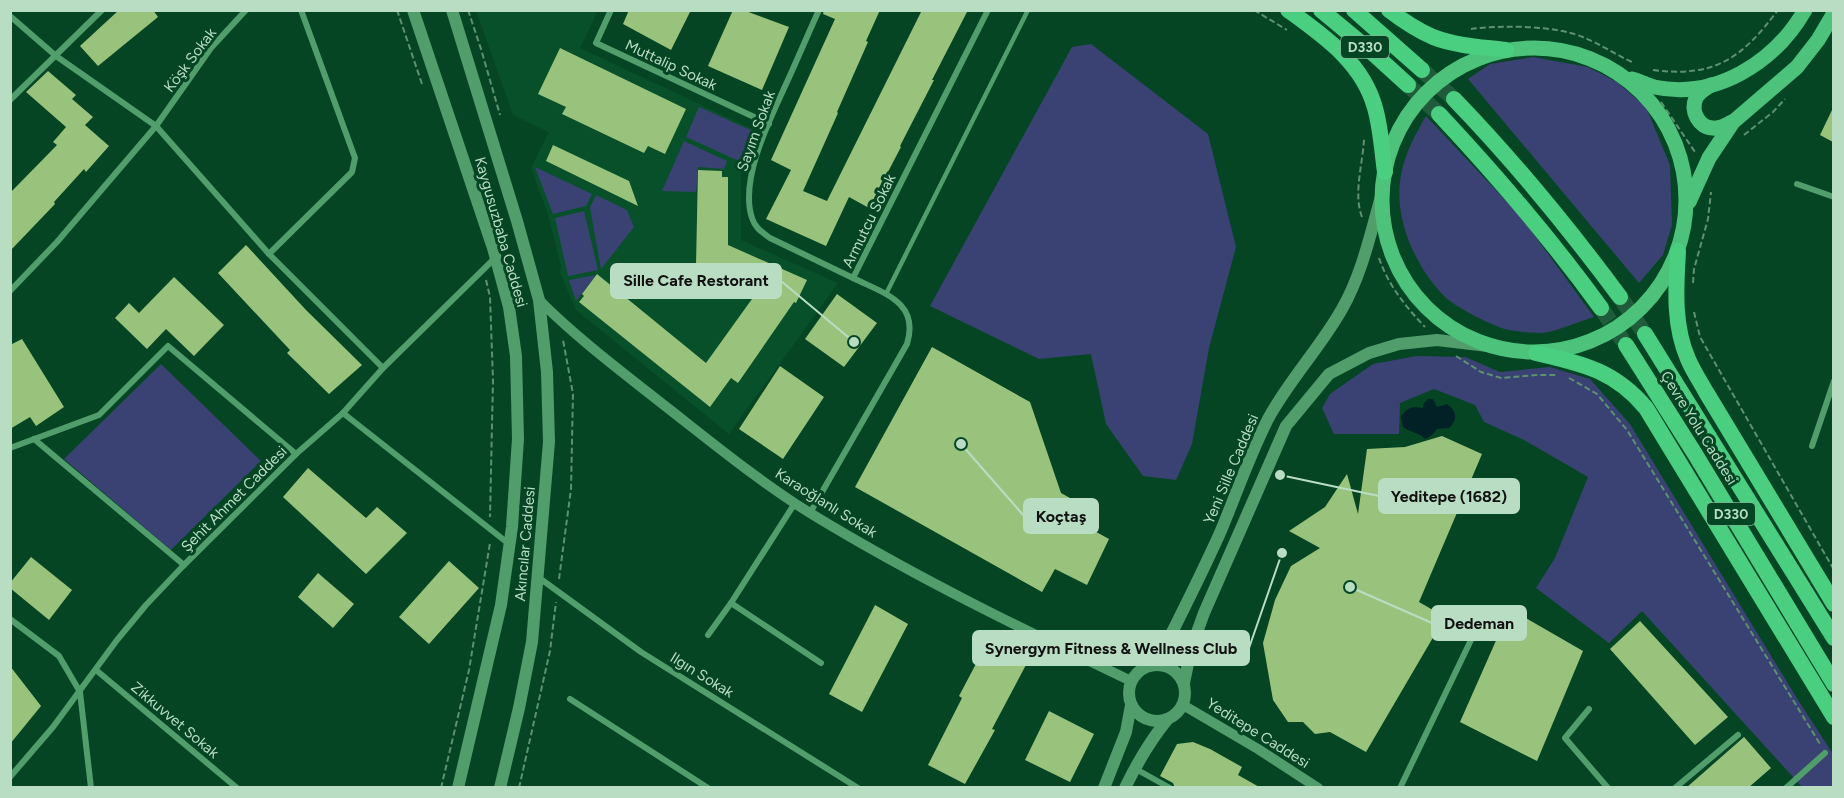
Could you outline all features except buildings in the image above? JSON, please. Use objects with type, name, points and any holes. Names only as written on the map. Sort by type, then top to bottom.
[{"type":"highway","points":[[1288,10],[1332,44],[1351,62],[1365,81],[1375,106],[1381,132],[1384,172]]},
{"type":"highway","name":"D330","points":[[1321,10],[1408,85]]},
{"type":"highway","name":"D330","points":[[1354,10],[1422,70]]},
{"type":"highway","points":[[1389,10],[1433,37],[1462,44],[1506,50]]},
{"type":"highway","points":[[1454,99],[1538,191],[1620,297]]},
{"type":"highway","points":[[1439,114],[1522,206],[1601,308]]},
{"type":"highway","points":[[1678,251],[1676,281],[1678,320],[1681,339],[1688,358],[1833,604]]},
{"type":"highway","name":"Çevre Yolu Caddesi","points":[[1645,334],[1833,638]]},
{"type":"highway","name":"Çevre Yolu Caddesi","points":[[1626,345],[1695,454],[1833,684]]},
{"type":"highway","points":[[1536,353],[1576,362],[1598,370],[1616,379],[1633,392],[1646,408],[1833,717]]},
{"type":"main road","name":"Kaygusuzbaba Caddesi","points":[[413,10],[496,258],[509,307],[516,356],[518,439],[510,545],[501,604],[458,788]]},
{"type":"main road","name":"Kaygusuzbaba Caddesi","points":[[452,10],[539,300]]},
{"type":"main road","points":[[1733,122],[1714,129],[1706,127],[1696,115],[1695,101],[1704,89],[1740,75],[1766,57],[1787,37],[1805,10]]},
{"type":"main road","points":[[1686,208],[1709,158],[1733,122],[1797,67],[1818,40],[1833,13]]},
{"type":"main road","points":[[1488,346],[1444,323],[1425,306],[1409,287],[1397,266],[1388,242],[1383,218],[1384,172],[1403,123],[1426,92],[1446,75],[1469,62],[1506,50],[1532,48],[1558,50],[1582,56],[1652,86],[1684,89],[1714,84]]},
{"type":"main road","points":[[1184,683],[1191,649],[1204,613],[1286,426],[1329,374],[1369,353],[1399,344],[1437,340],[1536,353],[1553,352],[1578,346],[1601,338],[1616,329],[1642,308],[1663,282],[1678,251],[1684,230],[1686,183],[1681,159],[1667,126],[1645,96],[1617,72]]},
{"type":"main road","name":"Yeni Sille Caddesi","points":[[1156,664],[1220,532],[1261,433],[1296,374],[1343,307],[1361,268],[1382,193]]},
{"type":"main road","name":"Akıncılar Caddesi","points":[[500,788],[532,642],[549,442],[547,372],[539,300]]},
{"type":"main road","points":[[1125,788],[1151,740],[1183,705],[1186,690],[1180,675],[1173,669],[1156,664],[1142,669],[1131,681],[1129,697],[1131,705],[1142,717],[1150,721],[1167,720]]},
{"type":"main road","points":[[1104,788],[1126,732],[1131,705]]},
{"type":"street","points":[[10,100],[102,10]]},
{"type":"street","name":"Köşk Sokak","points":[[10,291],[57,242],[156,126],[211,48],[246,10]]},
{"type":"street","points":[[269,254],[352,172],[355,158],[301,10]]},
{"type":"street","name":"Muttalip Sokak","points":[[611,10],[596,43],[769,124]]},
{"type":"street","name":"Sayım Sokak","points":[[819,10],[769,124],[753,169],[749,188],[752,218],[757,229],[770,238],[853,278]]},
{"type":"street","name":"Armutcu Sokak","points":[[810,513],[907,344],[910,333],[910,321],[905,309],[898,301],[853,278],[988,10]]},
{"type":"street","points":[[10,16],[56,56],[156,126],[269,254],[383,368]]},
{"type":"street","points":[[1797,184],[1833,197]]},
{"type":"street","name":"Şehit Ahmet Caddesi","points":[[10,777],[80,692],[117,640],[146,605],[296,454],[343,413],[383,368],[496,258]]},
{"type":"street","name":"Karaoğlanlı Sokak","points":[[539,300],[583,342],[754,476],[810,513],[1020,628],[1131,681]]},
{"type":"street","points":[[10,448],[99,415],[168,346],[296,454]]},
{"type":"street","points":[[1812,446],[1833,381]]},
{"type":"street","points":[[343,413],[510,545]]},
{"type":"street","points":[[34,439],[184,565]]},
{"type":"street","points":[[708,635],[795,503]]},
{"type":"street","name":"Ilgın Sokak","points":[[537,576],[641,651],[858,788]]},
{"type":"street","points":[[731,603],[821,663]]},
{"type":"street","points":[[1400,788],[1483,615]]},
{"type":"street","points":[[10,619],[58,656],[80,692],[92,788]]},
{"type":"street","name":"Zikkuvvet Sokak","points":[[96,670],[237,788]]},
{"type":"street","points":[[570,699],[708,788]]},
{"type":"street","name":"Yeditepe Caddesi","points":[[1183,705],[1318,788]]},
{"type":"street","points":[[1589,709],[1565,738],[1608,788]]},
{"type":"street","points":[[1675,788],[1738,735]]},
{"type":"street","points":[[1786,788],[1825,753]]},
{"type":"street","points":[[1134,768],[1170,788]]},
{"type":"lane","points":[[886,294],[1029,10]]},
{"type":"path","points":[[397,10],[423,87]]},
{"type":"path","points":[[1254,10],[1288,31]]},
{"type":"path","points":[[1709,158],[1695,152],[1658,99],[1646,75],[1648,69],[1680,72],[1720,65],[1741,52],[1767,26],[1778,10]]},
{"type":"path","points":[[1470,29],[1516,27],[1553,30],[1583,37],[1638,65]]},
{"type":"path","points":[[1365,130],[1358,193],[1360,211],[1385,276],[1410,312],[1460,360],[1481,372],[1501,378],[1562,375],[1597,394],[1627,430],[1825,753]]},
{"type":"path","points":[[1693,292],[1694,269],[1708,219],[1712,184]]},
{"type":"path","points":[[441,788],[470,670],[490,544],[493,380],[490,297],[484,269]]},
{"type":"path","points":[[1692,303],[1700,337],[1833,570]]},
{"type":"shaded area","points":[[476,11],[598,11],[580,48],[757,131],[741,172],[741,240],[838,283],[729,434],[576,310],[560,273],[561,267],[548,214],[531,168],[549,132],[513,115]]},
{"type":"shaded area","points":[[1091,44],[1208,134],[1236,247],[1209,348],[1192,444],[1176,480],[1143,476],[1106,424],[1091,354],[1039,359],[930,306],[1072,47]]},
{"type":"shaded area","points":[[1533,57],[1588,67],[1617,82],[1646,107],[1670,165],[1672,225],[1663,255],[1639,283],[1468,79],[1490,64]]},
{"type":"shaded area","points":[[699,107],[755,132],[741,162],[686,137]]},
{"type":"shaded area","points":[[1426,116],[1522,218],[1594,317],[1561,329],[1541,333],[1509,330],[1485,321],[1457,306],[1433,284],[1416,256],[1403,224],[1399,191],[1405,159]]},
{"type":"shaded area","points":[[684,141],[727,161],[724,169],[698,167],[696,192],[662,191]]},
{"type":"shaded area","points":[[535,167],[592,194],[586,206],[553,214]]},
{"type":"shaded area","points":[[596,195],[627,210],[634,227],[601,269],[590,208]]},
{"type":"shaded area","points":[[584,211],[598,270],[568,276],[555,218]]},
{"type":"shaded area","points":[[596,275],[576,301],[569,280]]},
{"type":"shaded area","points":[[1417,356],[1465,357],[1500,372],[1550,367],[1590,379],[1630,424],[1833,754],[1833,787],[1802,787],[1642,611],[1609,643],[1536,588],[1555,558],[1588,477],[1524,440],[1484,422],[1475,405],[1434,389],[1400,403],[1399,434],[1334,434],[1322,408],[1330,394],[1373,364]]},
{"type":"shaded area","points":[[161,364],[261,461],[171,550],[64,459]]},
{"type":"shaded area","points":[[1428,399],[1433,399],[1437,407],[1447,404],[1453,410],[1455,419],[1449,428],[1437,429],[1425,439],[1403,427],[1401,417],[1410,408],[1423,408]]},
{"type":"tunnel","points":[[1422,70],[1454,99]]},
{"type":"tunnel","points":[[1408,85],[1439,114]]},
{"type":"tunnel","points":[[1620,297],[1645,334]]},
{"type":"tunnel","points":[[1601,308],[1626,345]]},
{"type":"place","name":"Sille Cafe Restorant","points":[[854,342]]},
{"type":"place","name":"Koçtaş","points":[[961,444]]},
{"type":"place","name":"Yeditepe (1682)","points":[[1280,475]]},
{"type":"place","name":"Synergym Fitness & Wellness Club","points":[[1282,553]]},
{"type":"place","name":"Dedeman","points":[[1350,587]]}]
